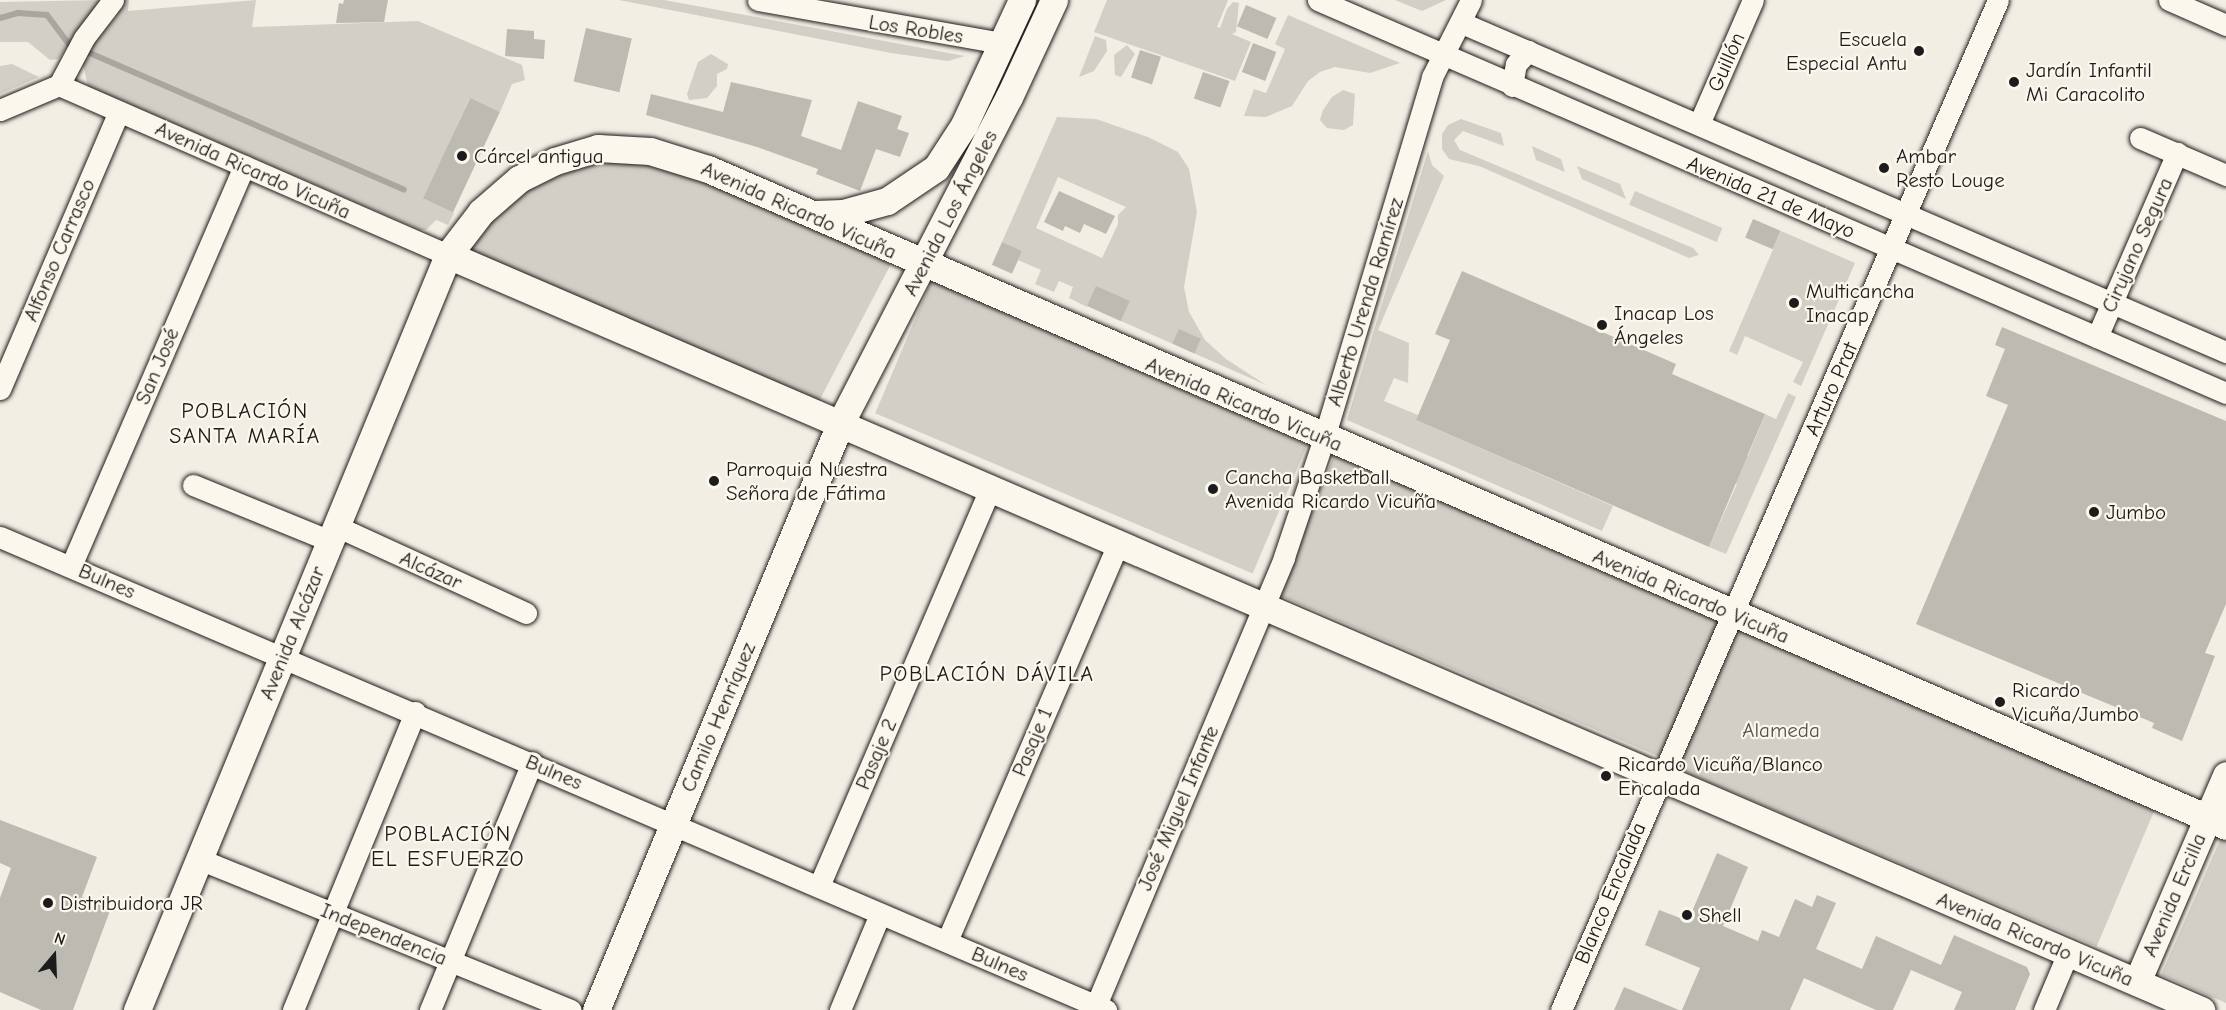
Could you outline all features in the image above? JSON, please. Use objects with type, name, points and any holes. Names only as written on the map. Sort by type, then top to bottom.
[{"type":"main road","name":"Avenida Los Ángeles","points":[[810,213],[825,215],[874,206],[899,196],[924,179],[956,140],[1022,0]]},
{"type":"main road","name":"Avenida Los Ángeles","points":[[840,424],[924,265],[1054,0]]},
{"type":"main road","name":"Avenida Ricardo Vicuña","points":[[2201,1010],[448,255],[481,212],[519,179],[555,161],[598,148],[625,147],[677,157],[2217,822]]},
{"type":"main road","name":"Avenida Alcázar","points":[[137,1010],[448,255]]},
{"type":"main road","name":"Camilo Henríquez","points":[[596,1010],[840,424]]},
{"type":"main road","name":"Avenida Ercilla","points":[[2137,982],[2217,822],[2226,776]]},
{"type":"street","points":[[0,110],[59,86],[79,47],[113,0]]},
{"type":"street","name":"Los Robles","points":[[758,0],[1003,44]]},
{"type":"street","name":"Avenida 21 de Mayo","points":[[1318,0],[1512,86],[2226,393]]},
{"type":"street","name":"Alberto Urenda Ramírez","points":[[1263,606],[1324,438],[1432,77],[1462,23],[1471,0]]},
{"type":"street","name":"Guillón","points":[[1699,124],[1753,0]]},
{"type":"street","name":"Arturo Prat","points":[[1660,776],[1907,215],[1998,0]]},
{"type":"street","points":[[2169,0],[2226,25]]},
{"type":"street","name":"Avenida 21 de Mayo","points":[[1462,23],[2226,352]]},
{"type":"street","points":[[1512,86],[1516,64],[1528,51]]},
{"type":"street","name":"Avenida Ricardo Vicuña","points":[[59,86],[448,255]]},
{"type":"street","name":"Alfonso Carrasco","points":[[0,389],[119,111]]},
{"type":"street","name":"Cirujano Segura","points":[[2140,138],[2226,175]]},
{"type":"street","name":"Cirujano Segura","points":[[2097,337],[2177,153]]},
{"type":"street","name":"San José","points":[[71,566],[244,166]]},
{"type":"street","name":"Alcázar","points":[[193,485],[333,534],[526,613]]},
{"type":"street","name":"Pasaje 2","points":[[819,886],[990,489]]},
{"type":"street","name":"Bulnes","points":[[0,537],[283,655],[1099,1008]]},
{"type":"street","name":"Pasaje 1","points":[[946,941],[1118,544]]},
{"type":"street","name":"José Miguel Infante","points":[[1099,1008],[1263,606]]},
{"type":"street","points":[[293,1010],[415,712]]},
{"type":"street","points":[[430,1010],[532,762]]},
{"type":"street","name":"Blanco Encalada","points":[[1561,1010],[1660,776]]},
{"type":"street","name":"Independencia","points":[[199,859],[570,1010]]},
{"type":"street","points":[[840,1010],[880,914]]},
{"type":"street","points":[[2044,1010],[2068,953]]},
{"type":"green space","points":[[103,0],[58,59],[50,60],[28,42],[0,42],[0,2]]},
{"type":"green space","points":[[124,0],[129,0],[128,11],[256,0],[252,27],[418,21],[522,65],[525,80],[512,84],[500,112],[469,99],[424,199],[454,213],[448,225],[436,220],[426,230],[420,230],[88,86],[82,60],[91,43],[116,17]]},
{"type":"green space","points":[[619,0],[664,0],[965,56],[948,61],[891,53]]},
{"type":"green space","points":[[1107,0],[1228,0],[1217,27],[1220,28],[1227,9],[1233,2],[1239,3],[1236,32],[1232,34],[1251,42],[1235,81],[1094,32]]},
{"type":"green space","points":[[1395,0],[1446,0],[1422,11]]},
{"type":"green space","points":[[1288,15],[1400,63],[1370,73],[1335,67],[1320,72],[1308,81],[1292,106],[1266,117],[1244,116],[1254,89],[1266,93],[1285,49],[1275,44]]},
{"type":"green space","points":[[1095,36],[1106,40],[1107,51],[1094,71],[1079,77]]},
{"type":"green space","points":[[1127,45],[1135,54],[1121,77],[1115,75],[1114,55]]},
{"type":"green space","points":[[711,54],[728,64],[727,69],[717,74],[717,86],[707,98],[689,100],[687,94],[698,62]]},
{"type":"green space","points":[[12,64],[39,77],[0,94],[0,66]]},
{"type":"green space","points":[[1343,90],[1355,94],[1353,125],[1344,130],[1327,128],[1320,120],[1323,110],[1332,97]]},
{"type":"green space","points":[[1057,117],[1096,119],[1148,137],[1178,152],[1189,169],[1197,212],[1184,287],[1189,312],[1205,340],[1226,359],[1266,385],[1121,321],[1128,304],[1096,287],[1087,307],[1069,298],[1073,287],[1059,281],[1054,292],[1035,284],[1041,270],[1018,260],[1022,251],[1002,242]],"holes":[[[1058,177],[1126,207],[1118,215],[1118,224],[1102,258],[1036,228]]]},
{"type":"green space","points":[[1461,119],[1501,133],[1504,146],[1463,131],[1454,140],[1460,150],[1693,248],[1699,255],[1689,258],[1479,166],[1449,159],[1442,149],[1442,134],[1448,125]]},
{"type":"green space","points":[[1532,146],[1561,159],[1565,172],[1536,160]]},
{"type":"green space","points":[[1428,151],[1432,165],[1444,176],[1378,330],[1409,343],[1408,383],[1394,378],[1384,401],[1418,415],[1416,420],[1613,506],[1602,531],[1347,420]]},
{"type":"green space","points":[[647,158],[893,260],[818,403],[466,251],[512,196],[581,161]]},
{"type":"green space","points":[[1577,166],[1620,184],[1626,199],[1582,179]]},
{"type":"green space","points":[[1635,191],[1722,228],[1717,242],[1629,205]]},
{"type":"green space","name":"Multicancha Inacap","points":[[1781,231],[1855,263],[1801,386],[1793,382],[1803,362],[1745,336],[1737,355],[1729,351]]},
{"type":"green space","points":[[933,277],[1310,437],[1253,573],[875,413]]},
{"type":"green space","points":[[1788,393],[1796,397],[1726,554],[1709,547],[1737,484],[1695,466],[1707,439],[1748,456],[1765,414],[1776,419]]},
{"type":"green space","name":"Alameda","points":[[1336,451],[1722,615],[1661,757],[1275,594]]},
{"type":"green space","name":"Alameda","points":[[1738,627],[2157,805],[2097,947],[1678,769]]},
{"type":"green space","points":[[2221,838],[2226,840],[2226,1003],[2161,975]]},
{"type":"building","points":[[344,0],[388,0],[384,22],[336,23],[339,3],[343,4]]},
{"type":"building","points":[[1246,5],[1276,18],[1267,39],[1237,26]]},
{"type":"building","points":[[586,28],[632,39],[619,92],[574,82]]},
{"type":"building","points":[[507,29],[534,31],[534,39],[545,40],[544,59],[505,56]]},
{"type":"building","points":[[1253,43],[1276,52],[1265,81],[1242,72]]},
{"type":"building","points":[[1140,50],[1161,57],[1152,84],[1131,78]]},
{"type":"building","points":[[1203,72],[1229,81],[1220,108],[1194,98]]},
{"type":"building","points":[[731,82],[812,100],[801,136],[841,150],[858,101],[902,116],[897,129],[909,133],[900,157],[876,149],[860,191],[816,174],[818,169],[757,147],[646,115],[651,94],[723,112]]},
{"type":"building","name":"Cárcel antigua","points":[[470,98],[500,112],[453,213],[423,199]]},
{"type":"building","points":[[1059,191],[1115,216],[1106,234],[1084,224],[1080,233],[1065,226],[1063,231],[1044,222]]},
{"type":"building","points":[[1753,219],[1781,231],[1773,249],[1745,237]]},
{"type":"building","points":[[1002,242],[1022,251],[1012,274],[992,265]]},
{"type":"building","points":[[1462,271],[1676,364],[1672,374],[1765,414],[1709,547],[1416,420],[1450,340],[1435,334]]},
{"type":"building","points":[[1096,286],[1130,301],[1121,321],[1087,306]]},
{"type":"building","name":"Jumbo","points":[[2002,327],[2226,421],[2226,604],[2205,653],[2215,656],[2182,741],[2152,728],[2154,723],[1916,624],[2008,405],[1986,396],[2005,349],[1995,345]]},
{"type":"building","points":[[1179,329],[1201,339],[1194,353],[1172,344]]},
{"type":"building","name":"Distribuidora JR","points":[[0,820],[97,857],[82,897],[111,908],[73,1010],[41,1010],[0,992],[0,898],[11,868],[0,863]]},
{"type":"building","points":[[1717,853],[1748,867],[1723,926],[1758,941],[1762,930],[1779,937],[1795,899],[1812,907],[1817,895],[1836,903],[1816,949],[1862,969],[1876,936],[1941,965],[1954,935],[2027,967],[2030,974],[2015,1010],[1954,1010],[1962,992],[1911,970],[1893,1010],[1876,1010],[1804,978],[1790,1010],[1682,1010],[1700,968],[1645,945],[1659,910],[1688,921]]},
{"type":"building","points":[[1624,987],[1679,1010],[1614,1010]]},
{"type":"waterway","points":[[0,18],[18,13],[47,15],[69,44],[404,190]]},
{"type":"place","name":"Escuela Especial Antu","points":[[1919,51]]},
{"type":"place","name":"Jardín Infantil Mi Caracolito","points":[[2014,82]]},
{"type":"place","name":"Cárcel antigua","points":[[462,156]]},
{"type":"place","name":"Ambar Resto Louge","points":[[1884,168]]},
{"type":"place","name":"Multicancha Inacap","points":[[1794,303]]},
{"type":"place","name":"Inacap Los Ángeles","points":[[1602,325]]},
{"type":"place","name":"Parroquia Nuestra Señora de Fátima","points":[[714,481]]},
{"type":"place","name":"Cancha Basketball Avenida Ricardo Vicuña","points":[[1213,489]]},
{"type":"place","name":"Jumbo","points":[[2094,512]]},
{"type":"place","name":"Ricardo Vicuña/Jumbo","points":[[2000,702]]},
{"type":"place","name":"Ricardo Vicuña/Blanco Encalada","points":[[1606,776]]},
{"type":"place","name":"Distribuidora JR","points":[[48,903]]},
{"type":"place","name":"Shell","points":[[1687,915]]},
{"type":"district","name":"POBLACIÓN SANTA MARÍA","points":[[245,424]]},
{"type":"district","name":"POBLACIÓN DÁVILA","points":[[987,675]]},
{"type":"district","name":"POBLACIÓN EL ESFUERZO","points":[[448,846]]}]
